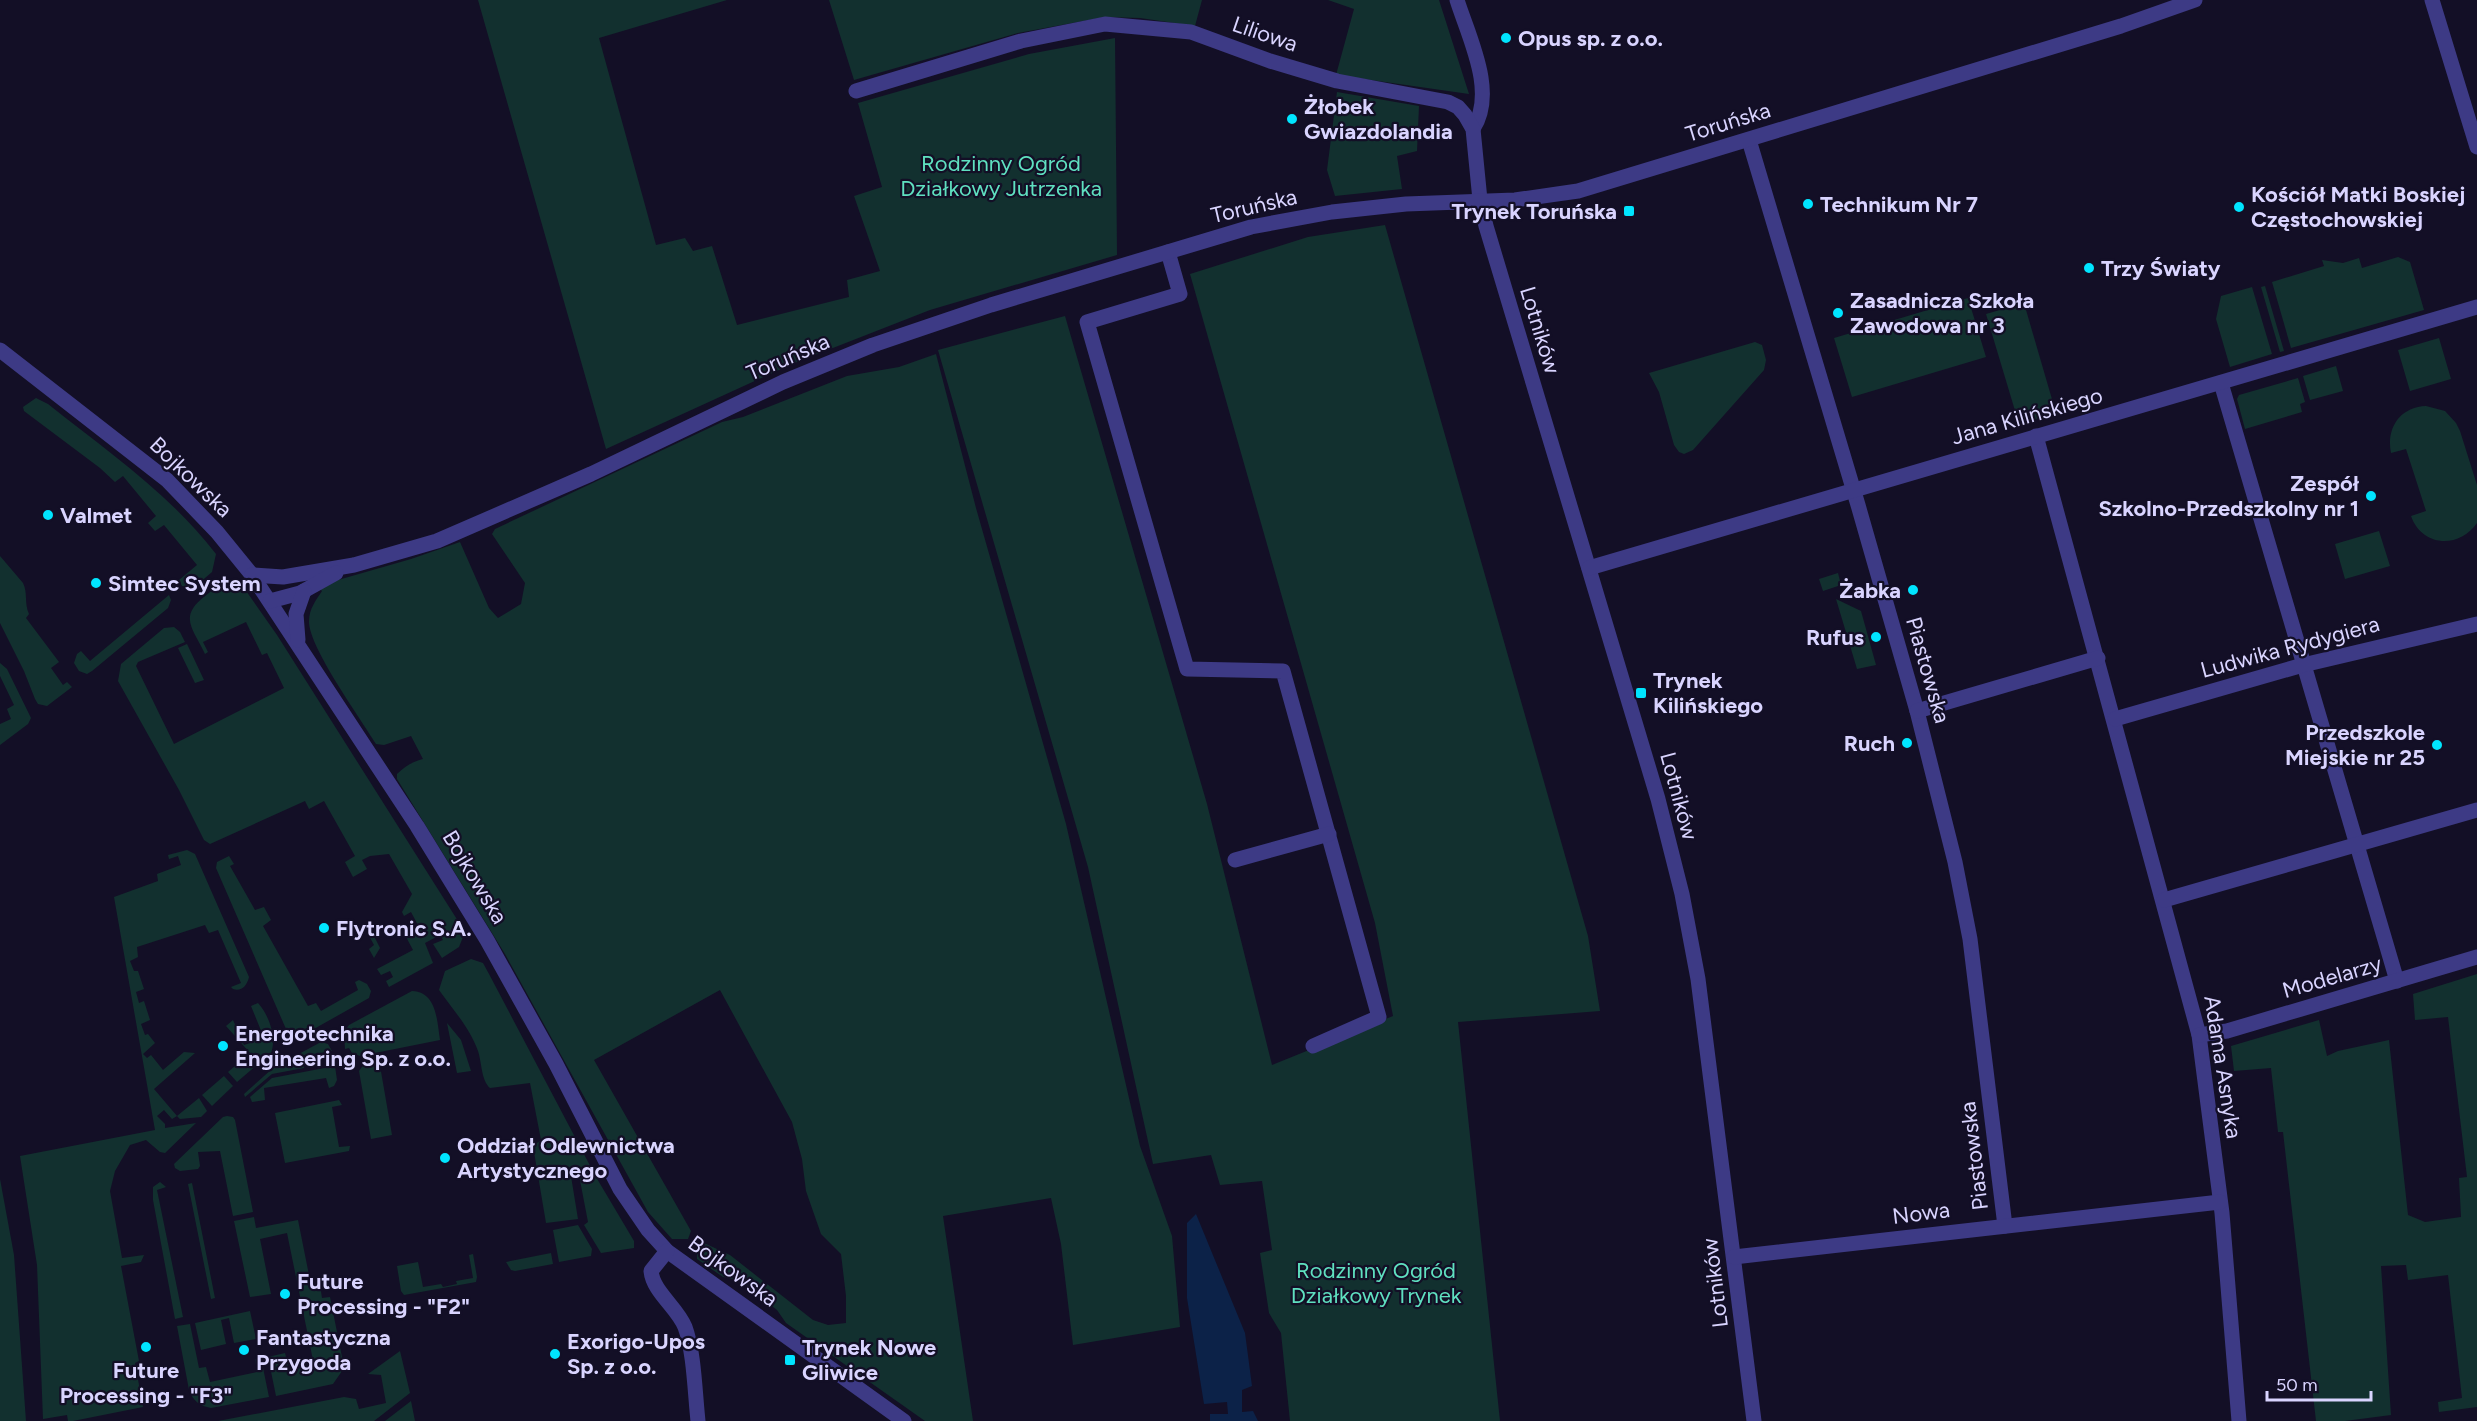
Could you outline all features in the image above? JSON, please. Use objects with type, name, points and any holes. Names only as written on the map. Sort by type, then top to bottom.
[{"type":"street","points":[[1457,0],[1482,84],[1482,107],[1473,129],[1480,200]]},
{"type":"street","name":"Toruńska","points":[[252,575],[272,578],[354,565],[427,544],[479,524],[783,382],[873,345],[991,304],[1251,227],[1332,212],[1406,204],[1515,200],[1570,192],[1749,140],[2121,26],[2195,0]]},
{"type":"street","points":[[2432,0],[2477,147]]},
{"type":"street","name":"Liliowa","points":[[856,91],[1021,41],[1105,24],[1191,32],[1270,61],[1336,81],[1448,102],[1465,114],[1473,129]]},
{"type":"street","name":"Piastowska","points":[[1749,140],[1917,711],[1955,862],[1970,939],[2005,1226]]},
{"type":"street","name":"Lotników","points":[[1480,200],[1497,268],[1658,799],[1688,922],[1709,1053],[1754,1421]]},
{"type":"street","points":[[1168,252],[1180,294],[1087,322],[1187,669],[1283,671],[1379,1017],[1313,1046]]},
{"type":"street","name":"Jana Kilińskiego","points":[[1589,568],[2477,307]]},
{"type":"street","name":"Bojkowska","points":[[0,350],[167,480],[217,532],[252,575],[299,643],[417,826],[487,940],[556,1064],[620,1189],[648,1230],[667,1251],[904,1421]]},
{"type":"street","points":[[2221,383],[2397,981]]},
{"type":"street","name":"Adama Asnyka","points":[[2036,436],[2115,719],[2199,1035],[2220,1202],[2239,1421]]},
{"type":"street","name":"Toruńska","points":[[270,601],[304,591],[354,565]]},
{"type":"street","points":[[270,601],[280,586],[296,575]]},
{"type":"street","points":[[299,643],[296,614],[304,591]]},
{"type":"street","name":"Ludwika Rydygiera","points":[[2115,719],[2304,664],[2477,624]]},
{"type":"street","points":[[1917,711],[2098,658]]},
{"type":"street","points":[[2164,900],[2477,810]]},
{"type":"street","points":[[1235,860],[1329,834]]},
{"type":"street","name":"Modelarzy","points":[[2199,1035],[2227,1031],[2477,957]]},
{"type":"street","name":"Nowa","points":[[1734,1257],[2220,1202]]},
{"type":"street","points":[[667,1251],[651,1271],[661,1292],[677,1310],[686,1329],[698,1421]]},
{"type":"green space","name":"Rodzinny Ogród Działkowy Jutrzenka","points":[[478,0],[727,0],[599,38],[656,245],[685,238],[693,251],[712,246],[737,325],[849,297],[847,280],[880,271],[854,196],[882,187],[858,103],[1029,54],[1115,38],[1117,255],[930,310],[792,364],[606,449]]},
{"type":"green space","points":[[829,0],[1202,0],[1195,26],[1140,18],[1105,17],[1018,33],[854,80]]},
{"type":"green space","points":[[1328,0],[1439,0],[1469,94],[1336,75],[1354,9]]},
{"type":"green space","points":[[1337,92],[1419,106],[1417,151],[1397,156],[1402,189],[1335,196],[1327,170]]},
{"type":"green space","name":"Rodzinny Ogród Działkowy Trynek","points":[[1385,225],[1588,936],[1600,1011],[1458,1022],[1500,1421],[1290,1421],[1281,1333],[1269,1313],[1260,1253],[1272,1250],[1262,1181],[1220,1185],[1211,1155],[1153,1164],[1088,867],[938,350],[1065,316],[1207,804],[1272,1065],[1393,1016],[1375,923],[1190,274],[1308,237]]},
{"type":"green space","points":[[2398,257],[2410,262],[2424,310],[2291,348],[2272,282],[2324,266],[2322,260],[2343,263],[2359,258],[2362,268]]},
{"type":"green space","points":[[2265,286],[2284,351],[2280,352],[2261,287]]},
{"type":"green space","points":[[2252,287],[2272,354],[2230,367],[2216,319],[2221,296]]},
{"type":"green space","points":[[1968,298],[1986,357],[1852,397],[1834,338]]},
{"type":"green space","points":[[2024,303],[2056,413],[2019,424],[1986,314]]},
{"type":"green space","points":[[2439,338],[2451,379],[2410,391],[2398,350]]},
{"type":"green space","points":[[1755,342],[1762,345],[1766,360],[1764,370],[1693,450],[1684,454],[1679,452],[1674,445],[1659,392],[1649,373]]},
{"type":"green space","points":[[936,354],[976,508],[1066,824],[1140,1146],[1172,1236],[1180,1327],[1073,1345],[1061,1244],[1051,1198],[943,1216],[973,1421],[925,1421],[786,1323],[777,1310],[740,1281],[723,1277],[697,1259],[697,1250],[704,1243],[730,1255],[813,1320],[828,1325],[846,1323],[846,1296],[841,1254],[821,1234],[806,1191],[802,1159],[792,1122],[720,990],[594,1060],[691,1231],[688,1239],[672,1239],[648,1212],[505,954],[397,779],[397,774],[403,769],[423,759],[411,736],[384,745],[376,744],[326,664],[311,632],[309,621],[315,601],[322,591],[320,589],[331,582],[460,542],[489,608],[498,618],[521,604],[525,583],[492,534],[495,529],[722,422],[743,417],[847,376],[899,367]]},
{"type":"green space","points":[[2336,366],[2343,391],[2310,400],[2303,376]]},
{"type":"green space","points":[[2298,378],[2305,402],[2300,404],[2302,412],[2245,429],[2237,399],[2239,395]]},
{"type":"green space","points":[[36,398],[48,404],[115,456],[179,512],[216,554],[212,572],[192,589],[182,586],[179,580],[197,565],[164,525],[155,531],[148,523],[156,516],[123,476],[115,482],[100,468],[24,411],[23,407]]},
{"type":"green space","points":[[2426,406],[2445,411],[2456,423],[2477,485],[2477,523],[2461,537],[2451,540],[2432,539],[2416,526],[2411,516],[2426,511],[2406,449],[2391,453],[2391,435],[2397,420],[2409,410]]},
{"type":"green space","points":[[2379,531],[2390,566],[2345,579],[2335,544]]},
{"type":"green space","points":[[0,556],[23,583],[29,614],[26,618],[59,662],[51,668],[63,685],[67,682],[72,687],[47,706],[38,704],[35,699],[0,623]]},
{"type":"green space","points":[[1838,573],[1841,585],[1823,591],[1819,579]]},
{"type":"green space","points":[[234,580],[244,588],[277,635],[465,932],[459,947],[442,958],[433,944],[443,940],[440,935],[425,943],[433,963],[389,987],[386,981],[393,977],[390,971],[381,975],[377,969],[413,950],[405,935],[419,927],[411,912],[404,916],[402,912],[412,894],[389,854],[370,856],[362,860],[367,869],[353,877],[345,862],[355,856],[324,801],[309,809],[305,801],[210,844],[204,840],[118,681],[121,664],[164,628],[174,627],[180,632],[185,642],[138,662],[136,666],[174,744],[284,688],[267,653],[262,655],[246,622],[203,642],[208,652],[205,654],[193,630],[190,617],[197,603],[218,586]]},
{"type":"green space","points":[[169,595],[171,600],[168,608],[92,671],[87,674],[79,671],[74,663],[77,654],[81,651],[90,661]]},
{"type":"green space","points":[[1836,599],[1861,611],[1876,665],[1857,669]]},
{"type":"green space","points":[[187,644],[204,680],[195,683],[178,648]]},
{"type":"green space","points":[[0,663],[7,669],[31,718],[28,724],[0,745],[0,724],[11,719],[7,709],[14,705],[0,676]]},
{"type":"green space","points":[[187,850],[195,854],[249,977],[241,989],[236,990],[231,987],[241,983],[218,930],[209,933],[205,925],[137,947],[138,957],[130,961],[134,971],[138,971],[144,989],[136,992],[139,1003],[144,1001],[150,1020],[141,1024],[145,1035],[148,1034],[155,1043],[143,1054],[147,1058],[151,1055],[163,1070],[184,1052],[195,1053],[154,1089],[177,1116],[172,1119],[164,1110],[157,1116],[165,1124],[165,1128],[196,1123],[165,1153],[160,1152],[146,1140],[130,1145],[115,1171],[110,1191],[122,1258],[144,1255],[141,1262],[121,1266],[139,1361],[135,1363],[143,1407],[73,1421],[68,1421],[67,1415],[43,1419],[37,1265],[20,1156],[155,1130],[114,897],[158,881],[157,874],[181,865],[178,856],[169,859],[168,855]]},
{"type":"green space","points":[[229,856],[234,864],[230,866],[255,910],[264,907],[271,920],[263,926],[308,1006],[316,1003],[321,1011],[358,990],[355,982],[359,980],[367,984],[371,991],[369,998],[305,1034],[295,1035],[286,1029],[216,868],[217,862]]},
{"type":"green space","points":[[371,930],[380,948],[374,958],[369,949],[374,945],[367,932]]},
{"type":"green space","points":[[471,959],[483,963],[596,1177],[634,1241],[634,1248],[601,1253],[584,1225],[588,1222],[578,1170],[570,1170],[578,1219],[546,1223],[533,1146],[541,1140],[530,1083],[490,1088],[487,1085],[478,1051],[470,1035],[439,990],[445,971]]},
{"type":"green space","points":[[2477,974],[2477,1407],[2439,1412],[2438,1402],[2462,1398],[2448,1275],[2408,1280],[2406,1265],[2381,1266],[2391,1415],[2345,1421],[2316,1421],[2283,1132],[2278,1132],[2271,1068],[2234,1071],[2231,1046],[2319,1020],[2327,1056],[2338,1051],[2389,1040],[2408,1215],[2425,1222],[2461,1217],[2459,1178],[2467,1177],[2448,1017],[2415,1020],[2413,994]]},
{"type":"green space","points":[[412,991],[426,996],[431,1002],[440,1040],[360,1056],[352,1053],[349,1048],[345,1049],[344,1032],[349,1025]]},
{"type":"green space","points":[[258,1003],[271,1027],[273,1047],[271,1053],[237,1082],[228,1072],[250,1053],[226,1026],[233,1020],[244,1045],[253,1042],[252,1037],[262,1033],[251,1006]]},
{"type":"green space","points":[[447,1023],[461,1040],[471,1071],[457,1073]]},
{"type":"green space","points":[[321,1042],[328,1044],[332,1051],[302,1056],[304,1068],[272,1074],[245,1097],[244,1094],[273,1068]]},
{"type":"green space","points":[[379,1060],[392,1135],[371,1139],[359,1071],[364,1064]]},
{"type":"green space","points":[[335,1066],[337,1080],[334,1086],[329,1088],[326,1078],[264,1088],[265,1100],[252,1102],[250,1097],[272,1078]]},
{"type":"green space","points":[[224,1076],[233,1086],[212,1106],[202,1095]]},
{"type":"green space","points":[[199,1098],[207,1111],[201,1117],[180,1119],[177,1116]]},
{"type":"green space","points":[[339,1100],[342,1105],[332,1107],[339,1147],[350,1146],[349,1151],[285,1163],[275,1113]]},
{"type":"green space","points":[[227,1116],[235,1120],[253,1212],[233,1216],[220,1151],[198,1152],[200,1166],[198,1169],[180,1171],[175,1168],[174,1164],[223,1117]]},
{"type":"green space","points":[[0,1179],[14,1255],[26,1421],[0,1421]]},
{"type":"green space","points":[[160,1182],[166,1187],[157,1190],[183,1317],[175,1319],[153,1200],[153,1187]]},
{"type":"green space","points":[[192,1183],[215,1298],[211,1299],[188,1184]]},
{"type":"green space","points":[[254,1217],[256,1228],[298,1220],[310,1280],[319,1279],[322,1298],[330,1297],[343,1362],[342,1371],[333,1384],[276,1396],[268,1357],[285,1353],[289,1369],[314,1365],[287,1233],[260,1239],[271,1294],[250,1297],[234,1221]]},
{"type":"green space","points":[[578,1225],[592,1249],[591,1256],[559,1262],[553,1230]]},
{"type":"green space","points":[[551,1253],[553,1264],[515,1271],[511,1270],[506,1262]]},
{"type":"green space","points":[[473,1254],[476,1282],[404,1295],[401,1291],[397,1266],[418,1262],[423,1287],[441,1284],[443,1287],[457,1284],[456,1281],[473,1278],[469,1255]]},
{"type":"green space","points":[[250,1311],[256,1339],[234,1343],[229,1318],[221,1320],[226,1344],[201,1350],[195,1323]]},
{"type":"green space","points":[[190,1324],[199,1368],[206,1367],[210,1382],[257,1372],[255,1359],[261,1358],[269,1397],[211,1408],[197,1402],[189,1390],[177,1326]]},
{"type":"green space","points":[[400,1351],[410,1393],[374,1421],[218,1421],[344,1397],[356,1399],[359,1409],[386,1403],[381,1375],[368,1374]]},
{"type":"green space","points":[[411,1401],[415,1421],[385,1421]]},
{"type":"water","points":[[1196,1214],[1245,1333],[1252,1386],[1242,1390],[1242,1412],[1253,1411],[1258,1421],[1210,1421],[1210,1414],[1228,1414],[1227,1402],[1204,1404],[1187,1298],[1187,1223]]},
{"type":"place","name":"Opus sp. z o.o.","points":[[1506,38]]},
{"type":"place","name":"Żłobek Gwiazdolandia","points":[[1292,119]]},
{"type":"place","name":"Technikum Nr 7","points":[[1808,204]]},
{"type":"place","name":"Kościół Matki Boskiej Częstochowskiej","points":[[2239,207]]},
{"type":"place","name":"Trynek Toruńska","points":[[1629,211]]},
{"type":"place","name":"Trzy Światy","points":[[2089,268]]},
{"type":"place","name":"Zasadnicza Szkoła Zawodowa nr 3","points":[[1838,313]]},
{"type":"place","name":"Zespół Szkolno-Przedszkolny nr 1","points":[[2371,496]]},
{"type":"place","name":"Valmet","points":[[48,515]]},
{"type":"place","name":"Simtec System","points":[[96,583]]},
{"type":"place","name":"Żabka","points":[[1913,590]]},
{"type":"place","name":"Rufus","points":[[1876,637]]},
{"type":"place","name":"Trynek Kilińskiego","points":[[1641,693]]},
{"type":"place","name":"Ruch","points":[[1907,743]]},
{"type":"place","name":"Przedszkole Miejskie nr 25","points":[[2437,745]]},
{"type":"place","name":"Flytronic S.A.","points":[[324,928]]},
{"type":"place","name":"Energotechnika Engineering Sp. z o.o.","points":[[223,1046]]},
{"type":"place","name":"Oddział Odlewnictwa Artystycznego","points":[[445,1158]]},
{"type":"place","name":"Future Processing - \"F2\"","points":[[285,1294]]},
{"type":"place","name":"Future Processing - \"F3\"","points":[[146,1347]]},
{"type":"place","name":"Fantastyczna Przygoda","points":[[244,1350]]},
{"type":"place","name":"Exorigo-Upos Sp. z o.o.","points":[[555,1354]]},
{"type":"place","name":"Trynek Nowe Gliwice","points":[[790,1360]]}]
